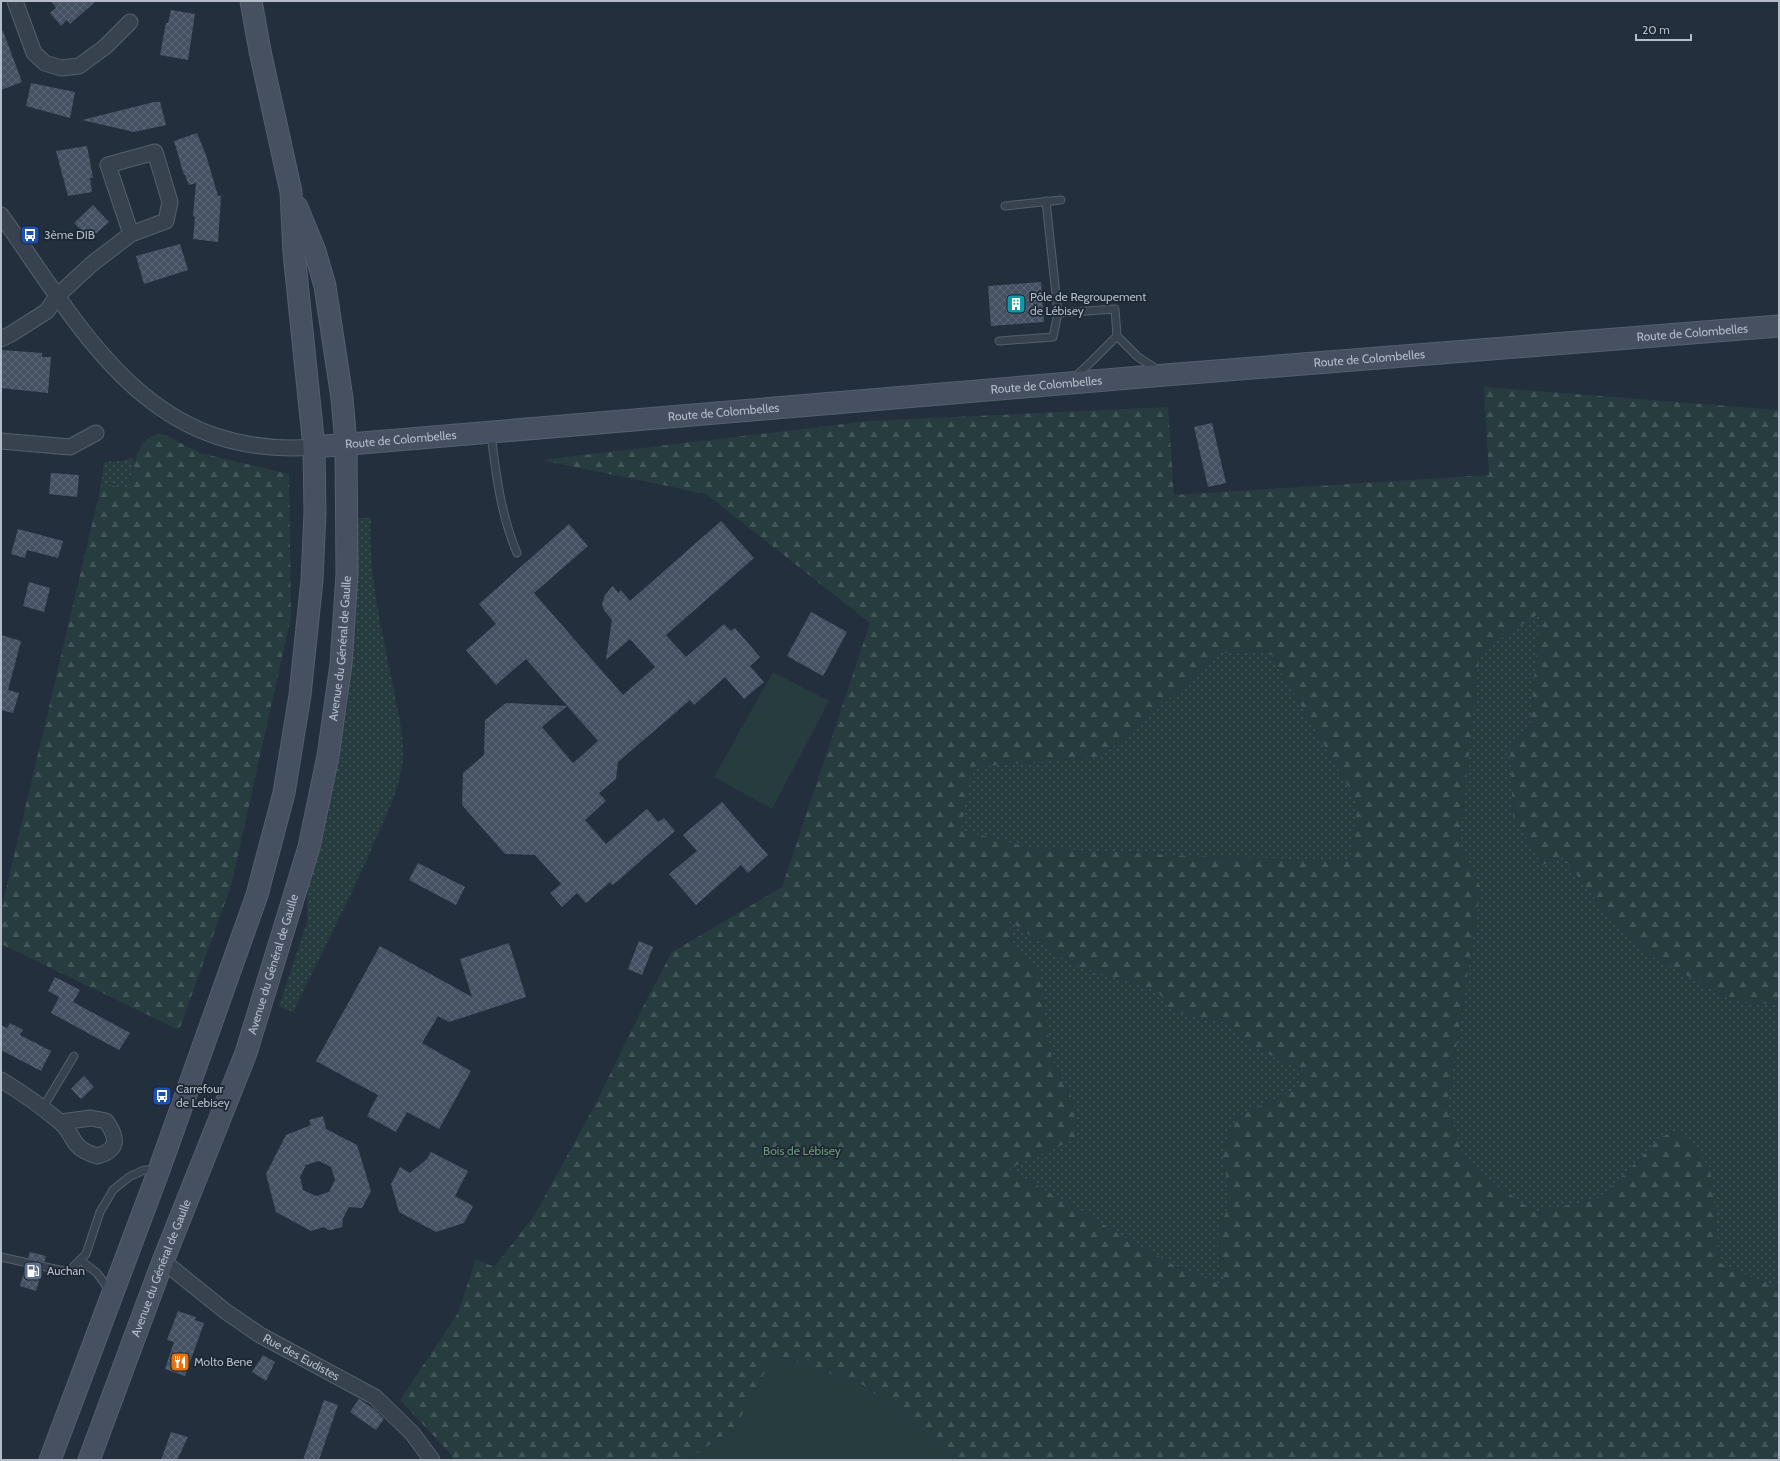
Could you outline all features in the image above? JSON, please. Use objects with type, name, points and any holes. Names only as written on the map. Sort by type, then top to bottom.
[{"type":"main road","points":[[50,1460],[159,1170],[257,895],[284,793],[295,731],[307,640],[315,513],[314,447],[294,253],[291,192],[260,51],[251,1]]},
{"type":"main road","name":"Avenue du Général de Gaulle","points":[[89,1460],[163,1261],[246,1053],[309,847],[328,756],[341,664],[347,574],[346,444],[342,398],[325,286],[315,251],[291,192]]},
{"type":"main road","name":"Route de Colombelles","points":[[314,447],[1166,375],[1779,326]]},
{"type":"street","points":[[15,1],[34,53],[45,63],[62,68],[80,66],[105,47],[130,22]]},
{"type":"street","points":[[1,339],[47,311],[57,296],[94,263],[131,234],[166,221],[170,202],[155,152],[108,165],[131,234]]},
{"type":"street","points":[[1,215],[57,296],[96,348],[124,379],[149,399],[180,420],[218,437],[257,446],[292,448],[314,447]]},
{"type":"street","points":[[1,441],[70,447],[96,432]]},
{"type":"street","points":[[1,1080],[15,1088],[61,1122]]},
{"type":"street","name":"Rue des Eudistes","points":[[163,1261],[225,1311],[260,1335],[375,1397],[412,1433],[432,1460]]},
{"type":"lane","points":[[1005,206],[1061,200]]},
{"type":"lane","points":[[999,341],[1053,337],[1058,313],[1046,201]]},
{"type":"lane","points":[[1058,313],[1115,309],[1117,336],[1138,357],[1166,375]]},
{"type":"lane","points":[[1066,384],[1117,336]]},
{"type":"lane","points":[[491,432],[498,488],[508,532],[517,553]]},
{"type":"lane","points":[[42,1109],[74,1056]]},
{"type":"lane","points":[[1,1257],[68,1272],[86,1254],[100,1212],[112,1190],[144,1170],[159,1170]]},
{"type":"lane","points":[[80,1260],[97,1273],[112,1295]]},
{"type":"green space","name":"Bois de Lébisey","points":[[1484,387],[1779,410],[1779,1005],[1731,1000],[1652,956],[1609,917],[1563,857],[1543,865],[1513,816],[1510,748],[1530,725],[1540,613],[1480,652],[1459,845],[1481,888],[1447,1106],[1465,1161],[1534,1212],[1601,1198],[1660,1138],[1679,1128],[1710,1168],[1720,1263],[1779,1288],[1779,1460],[961,1460],[863,1385],[775,1355],[735,1428],[687,1460],[453,1460],[450,1453],[400,1400],[458,1313],[476,1259],[494,1267],[534,1216],[596,1103],[672,952],[782,887],[870,623],[706,494],[541,460],[868,421],[1168,407],[1174,495],[1489,475]],"holes":[[[1269,651],[1358,803],[1350,860],[1215,857],[1030,848],[961,830],[972,767],[1101,757],[1222,653]],[[1008,920],[1071,964],[1158,991],[1168,1007],[1191,1016],[1223,1022],[1249,1045],[1304,1071],[1297,1089],[1237,1117],[1222,1153],[1231,1202],[1221,1223],[1217,1250],[1226,1287],[1172,1264],[1008,1169],[1075,1139],[1074,1102],[1052,1060],[1039,973],[1015,950]]]},
{"type":"green space","points":[[156,434],[163,434],[200,453],[289,474],[291,617],[231,886],[179,1030],[1,944],[1,911],[101,486],[129,487],[139,449],[143,443]]},
{"type":"green space","points":[[134,457],[129,487],[101,486],[104,462],[123,461]]},
{"type":"green space","points":[[358,518],[371,518],[371,559],[377,602],[401,728],[403,745],[402,766],[393,800],[345,907],[293,1012],[279,1006],[307,922],[307,893],[321,842],[348,702],[358,581]]},
{"type":"green space","points":[[1540,613],[1530,725],[1510,748],[1513,816],[1543,865],[1563,857],[1609,917],[1652,956],[1731,1000],[1779,1005],[1779,1288],[1720,1264],[1710,1168],[1659,1139],[1601,1198],[1534,1212],[1465,1161],[1447,1106],[1481,888],[1459,845],[1480,652]]},
{"type":"green space","points":[[1269,651],[1358,803],[1350,861],[1215,857],[1030,848],[960,830],[971,767],[1101,757],[1222,653]]},
{"type":"green space","points":[[773,672],[829,701],[772,809],[714,777]]},
{"type":"green space","points":[[1008,920],[1071,964],[1159,991],[1168,1007],[1191,1016],[1223,1022],[1249,1045],[1304,1071],[1297,1089],[1237,1117],[1222,1153],[1231,1202],[1221,1223],[1217,1250],[1226,1287],[1172,1264],[1008,1169],[1074,1102],[1052,1060],[1039,974],[1015,950]]},
{"type":"green space","points":[[774,1355],[863,1385],[961,1460],[687,1460],[735,1428]]},
{"type":"building","points":[[51,1],[96,1],[70,24],[67,20],[61,26],[50,13],[56,8]]},
{"type":"building","points":[[171,10],[195,14],[188,60],[160,55],[166,23],[168,23]]},
{"type":"building","points":[[1,31],[3,31],[22,82],[1,90]]},
{"type":"building","points":[[31,83],[75,92],[70,118],[26,106]]},
{"type":"building","points":[[154,102],[160,102],[166,125],[134,132],[82,120]]},
{"type":"building","points":[[197,133],[206,155],[218,196],[221,196],[218,242],[193,239],[195,217],[193,216],[196,183],[189,185],[184,175],[174,141]]},
{"type":"building","points":[[87,146],[93,178],[90,178],[92,192],[68,196],[56,151]]},
{"type":"building","points":[[93,205],[109,222],[90,239],[74,223]]},
{"type":"building","points":[[180,244],[188,270],[144,284],[136,256]]},
{"type":"building","name":"Pôle de Regroupement de Lébisey","points":[[1041,282],[1044,322],[991,326],[988,286]]},
{"type":"building","points":[[1,350],[42,353],[42,357],[51,357],[48,393],[1,388]]},
{"type":"building","points":[[1212,423],[1226,483],[1208,487],[1194,427]]},
{"type":"building","points":[[51,473],[79,475],[77,497],[49,494]]},
{"type":"building","points":[[721,521],[754,558],[666,635],[686,657],[724,624],[731,631],[735,628],[760,657],[750,666],[764,682],[744,699],[725,677],[694,705],[690,700],[618,762],[616,779],[599,793],[606,801],[585,820],[606,844],[647,809],[658,822],[664,818],[675,831],[613,885],[610,882],[586,903],[577,893],[562,907],[550,893],[561,884],[535,855],[505,854],[462,805],[463,773],[484,755],[485,720],[506,703],[567,706],[542,727],[573,763],[598,741],[526,659],[496,685],[466,650],[496,624],[479,604],[569,524],[588,546],[534,593],[623,695],[655,667],[630,639],[606,660],[612,620],[604,610],[602,604],[605,595],[613,586],[618,593],[621,590],[630,601]]},
{"type":"building","points":[[18,529],[63,541],[58,558],[27,550],[25,558],[11,554]]},
{"type":"building","points":[[29,582],[50,588],[44,612],[23,606]]},
{"type":"building","points":[[811,612],[847,632],[823,676],[787,656]]},
{"type":"building","points":[[1,635],[21,641],[8,690],[19,693],[13,713],[1,710]]},
{"type":"building","points":[[722,802],[768,855],[748,873],[741,865],[696,905],[669,874],[697,851],[683,835]]},
{"type":"building","points":[[418,863],[465,887],[456,905],[409,880]]},
{"type":"building","points":[[639,941],[653,947],[642,975],[628,969]]},
{"type":"building","points":[[509,943],[526,997],[449,1022],[438,1016],[422,1043],[471,1071],[439,1129],[407,1112],[396,1132],[367,1116],[378,1095],[316,1061],[380,946],[472,997],[460,959]]},
{"type":"building","points":[[55,977],[80,990],[73,1002],[130,1033],[119,1050],[51,1013],[59,997],[48,991]]},
{"type":"building","points":[[10,1023],[23,1030],[20,1035],[51,1051],[41,1071],[1,1050],[1,1025],[7,1028]]},
{"type":"building","points":[[84,1076],[94,1087],[81,1099],[71,1089]]},
{"type":"building","points":[[323,1116],[326,1129],[357,1145],[371,1191],[362,1208],[349,1207],[343,1218],[342,1227],[331,1230],[324,1227],[311,1231],[276,1212],[266,1174],[286,1135],[311,1125],[309,1120]],"holes":[[[319,1161],[331,1167],[335,1180],[329,1192],[316,1196],[303,1190],[300,1177],[306,1165]]]},
{"type":"building","points":[[431,1152],[468,1171],[455,1196],[473,1206],[464,1223],[436,1232],[399,1212],[391,1184],[400,1167],[410,1173],[427,1159]]},
{"type":"building","points":[[30,1252],[46,1256],[44,1262],[28,1258]]},
{"type":"building","points":[[25,1268],[42,1271],[36,1291],[20,1286]]},
{"type":"building","points":[[178,1311],[196,1317],[195,1320],[204,1323],[185,1376],[165,1369],[174,1342],[167,1340]]},
{"type":"building","points":[[263,1355],[275,1362],[266,1381],[252,1372]]},
{"type":"building","points":[[359,1399],[374,1409],[384,1419],[376,1430],[350,1412]]},
{"type":"building","points":[[324,1400],[338,1405],[319,1460],[303,1460]]},
{"type":"building","points":[[171,1432],[188,1437],[177,1460],[161,1460]]},
{"type":"place","name":"3ème DIB","points":[[30,235]]},
{"type":"place","name":"Pôle de Regroupement de Lébisey","points":[[1016,304]]},
{"type":"place","name":"Carrefour de Lebisey","points":[[162,1096]]},
{"type":"place","name":"Auchan","points":[[33,1271]]},
{"type":"place","name":"Molto Bene","points":[[180,1362]]}]
